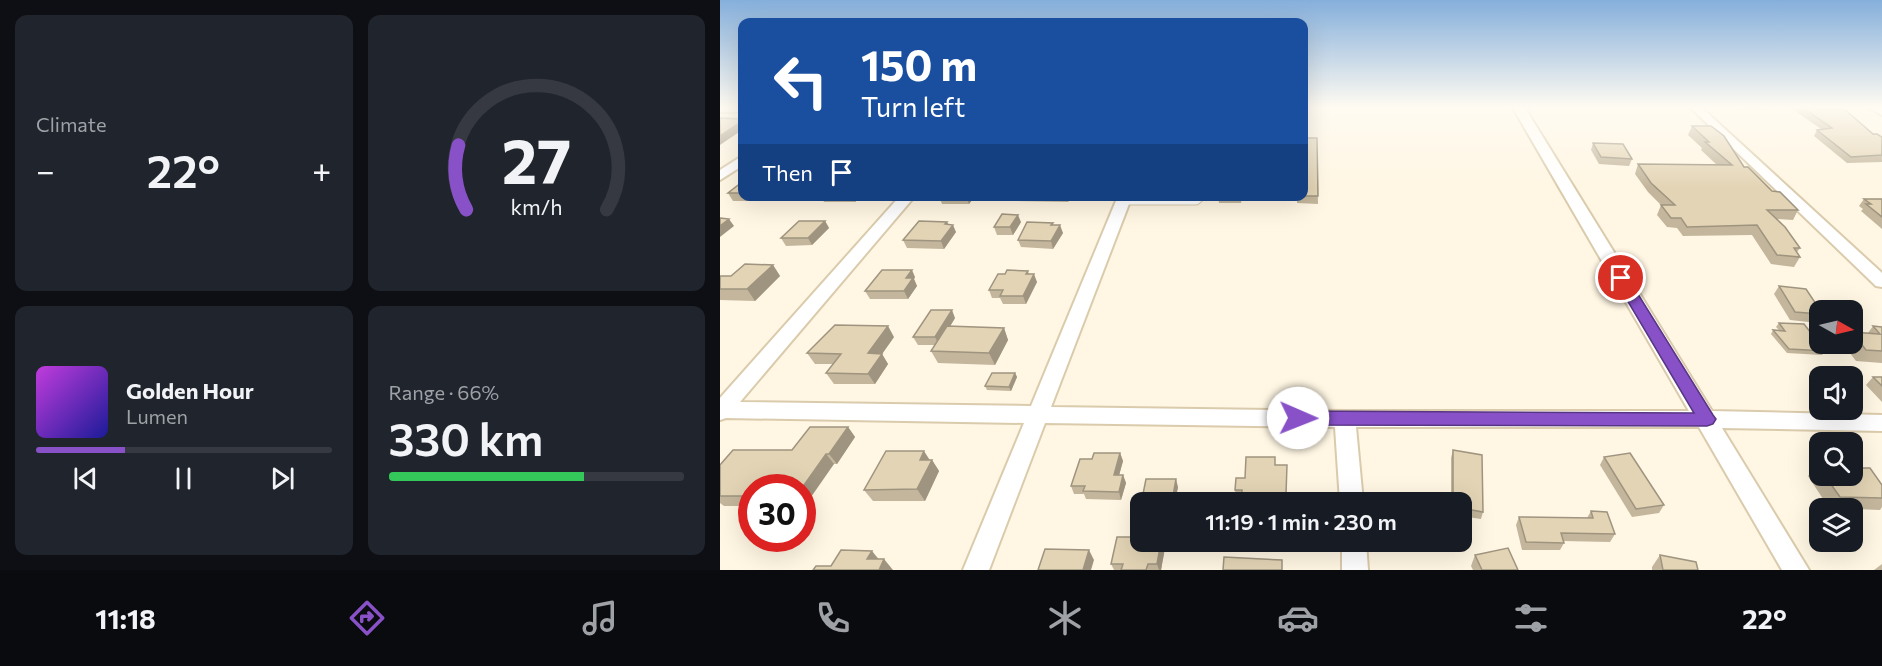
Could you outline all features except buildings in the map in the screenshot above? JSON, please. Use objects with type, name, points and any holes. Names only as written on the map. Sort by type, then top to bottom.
[{"type":"street","points":[[1535,135],[1796,570]]},
{"type":"street","points":[[1724,135],[1882,282]]},
{"type":"street","points":[[720,176],[738,163]]},
{"type":"street","points":[[721,411],[904,201]]},
{"type":"street","points":[[976,570],[1040,415],[1123,201]]},
{"type":"street","points":[[721,411],[1345,419],[1707,419],[1882,423]]},
{"type":"street","points":[[1345,419],[1350,492]]},
{"type":"street","points":[[1354,552],[1355,570]]},
{"type":"route","points":[[1298,418],[1707,419],[1621,278]]}]
